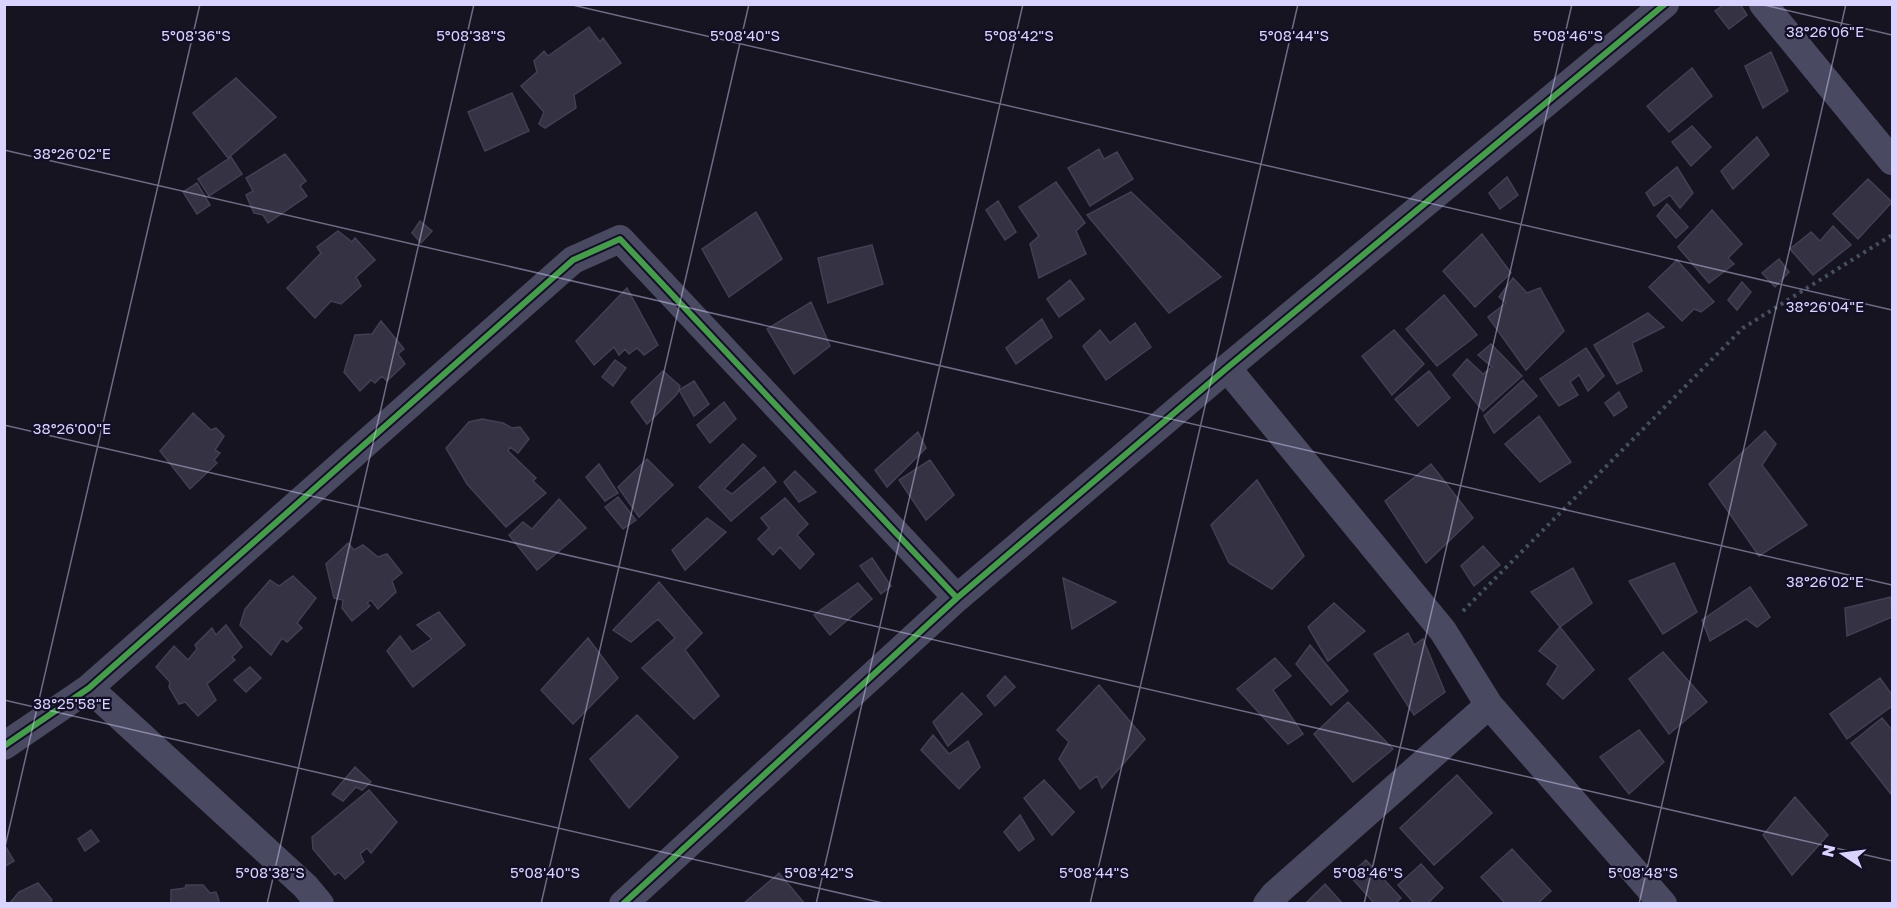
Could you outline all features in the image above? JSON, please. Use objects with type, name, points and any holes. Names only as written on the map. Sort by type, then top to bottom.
[{"type":"street","points":[[623,903],[957,598],[1227,368],[1665,4]]},
{"type":"street","points":[[1763,4],[1893,161]]},
{"type":"street","points":[[4,746],[89,688],[573,260],[620,239],[957,598]]},
{"type":"street","points":[[1227,368],[1443,631],[1489,705],[1663,903]]},
{"type":"street","points":[[89,688],[305,886],[320,903]]},
{"type":"street","points":[[1267,903],[1489,705]]},
{"type":"path","points":[[1443,631],[1743,328],[1893,235]]},
{"type":"building","points":[[1725,4],[1740,4],[1747,15],[1729,29],[1715,11]]},
{"type":"building","points":[[589,27],[600,42],[603,38],[621,63],[574,95],[576,108],[545,128],[539,124],[544,112],[521,86],[537,72],[534,61],[544,51],[548,56]]},
{"type":"building","points":[[1771,52],[1788,91],[1763,108],[1745,66]]},
{"type":"building","points":[[1692,68],[1712,96],[1669,132],[1647,106]]},
{"type":"building","points":[[236,78],[276,117],[228,158],[193,113]]},
{"type":"building","points":[[512,93],[529,131],[485,151],[468,112]]},
{"type":"building","points":[[1692,126],[1711,147],[1691,166],[1672,142]]},
{"type":"building","points":[[1757,137],[1769,155],[1733,189],[1721,171]]},
{"type":"building","points":[[1099,149],[1104,159],[1117,152],[1133,179],[1090,206],[1068,168]]},
{"type":"building","points":[[285,154],[306,181],[300,186],[307,196],[268,223],[263,215],[254,213],[246,195],[253,191],[246,178]]},
{"type":"building","points":[[231,157],[242,174],[209,196],[198,179]]},
{"type":"building","points":[[1677,167],[1693,193],[1680,208],[1670,195],[1654,206],[1646,193]]},
{"type":"building","points":[[1507,177],[1518,195],[1500,209],[1489,193]]},
{"type":"building","points":[[1868,179],[1892,202],[1858,239],[1833,214]]},
{"type":"building","points":[[1056,182],[1085,223],[1076,231],[1086,254],[1039,278],[1030,244],[1039,236],[1019,207]]},
{"type":"building","points":[[197,183],[210,205],[197,214],[183,192]]},
{"type":"building","points":[[1131,192],[1221,277],[1169,313],[1087,215]]},
{"type":"building","points":[[998,201],[1016,232],[1005,240],[986,210]]},
{"type":"building","points":[[1667,204],[1688,227],[1676,238],[1657,216]]},
{"type":"building","points":[[1712,210],[1742,244],[1728,258],[1734,264],[1709,283],[1678,247]]},
{"type":"building","points":[[756,212],[782,259],[729,297],[702,249]]},
{"type":"building","points":[[420,221],[432,231],[421,243],[412,233]]},
{"type":"building","points":[[1833,226],[1851,245],[1813,275],[1790,249],[1811,232],[1820,241]]},
{"type":"building","points":[[338,231],[352,242],[355,238],[375,260],[356,277],[361,286],[341,304],[331,301],[315,318],[287,288],[321,253],[317,247]]},
{"type":"building","points":[[1482,234],[1511,273],[1475,307],[1443,271]]},
{"type":"building","points":[[872,245],[883,284],[828,303],[818,258]]},
{"type":"building","points":[[1779,259],[1789,272],[1775,287],[1762,273]]},
{"type":"building","points":[[1677,260],[1714,302],[1701,312],[1694,309],[1682,321],[1649,287]]},
{"type":"building","points":[[1513,278],[1527,293],[1540,288],[1564,331],[1526,370],[1488,317],[1506,303],[1499,297]]},
{"type":"building","points":[[1070,280],[1084,299],[1059,317],[1047,299]]},
{"type":"building","points":[[1742,282],[1751,292],[1737,310],[1728,300]]},
{"type":"building","points":[[627,288],[658,345],[644,355],[637,348],[629,354],[625,349],[619,355],[614,347],[594,365],[576,341]]},
{"type":"building","points":[[1444,295],[1477,335],[1437,366],[1406,329]]},
{"type":"building","points":[[811,302],[830,346],[794,374],[767,329]]},
{"type":"building","points":[[1648,313],[1664,327],[1632,343],[1642,371],[1617,384],[1594,345]]},
{"type":"building","points":[[1042,319],[1052,337],[1016,364],[1006,348]]},
{"type":"building","points":[[381,321],[404,349],[398,354],[405,364],[387,381],[382,376],[375,383],[371,380],[360,391],[344,372],[355,335],[372,334]]},
{"type":"building","points":[[1135,323],[1151,347],[1106,380],[1083,346],[1100,330],[1110,343]]},
{"type":"building","points":[[1394,330],[1424,364],[1392,395],[1362,356]]},
{"type":"building","points":[[1491,344],[1522,376],[1483,411],[1453,375],[1467,359],[1483,374],[1492,367],[1478,355]]},
{"type":"building","points":[[1586,348],[1604,376],[1588,391],[1579,375],[1570,382],[1578,395],[1559,406],[1540,379]]},
{"type":"building","points":[[615,360],[626,368],[613,386],[602,377]]},
{"type":"building","points":[[663,371],[680,386],[677,394],[647,424],[631,402]]},
{"type":"building","points":[[1429,371],[1450,398],[1418,426],[1395,399]]},
{"type":"building","points":[[1523,380],[1537,396],[1494,433],[1484,416]]},
{"type":"building","points":[[694,381],[709,404],[694,416],[679,390]]},
{"type":"building","points":[[1619,392],[1627,407],[1614,416],[1605,403]]},
{"type":"building","points":[[724,402],[736,419],[710,443],[697,425]]},
{"type":"building","points":[[193,413],[211,430],[216,428],[224,436],[215,450],[220,453],[214,460],[217,463],[190,489],[160,451]]},
{"type":"building","points":[[1539,416],[1571,462],[1540,482],[1505,444]]},
{"type":"building","points":[[482,419],[503,423],[512,428],[520,427],[529,439],[518,453],[510,447],[508,451],[536,478],[533,481],[546,493],[506,527],[467,484],[446,448],[469,422]]},
{"type":"building","points":[[1765,431],[1776,444],[1762,465],[1807,525],[1759,556],[1709,484]]},
{"type":"building","points":[[918,432],[926,448],[887,487],[875,470]]},
{"type":"building","points":[[743,444],[756,456],[724,489],[732,494],[764,467],[776,482],[731,521],[699,487]]},
{"type":"building","points":[[647,459],[673,485],[639,517],[618,487]]},
{"type":"building","points":[[930,460],[954,495],[926,520],[899,480]]},
{"type":"building","points":[[599,464],[618,493],[605,501],[586,477]]},
{"type":"building","points":[[1431,464],[1473,518],[1426,563],[1385,501]]},
{"type":"building","points":[[795,471],[816,492],[799,502],[784,482]]},
{"type":"building","points":[[1257,480],[1304,556],[1272,589],[1229,563],[1211,525]]},
{"type":"building","points":[[618,497],[636,520],[623,529],[605,507]]},
{"type":"building","points":[[785,498],[808,524],[797,535],[814,554],[800,569],[780,547],[773,555],[758,539],[769,528],[761,518]]},
{"type":"building","points":[[559,499],[586,528],[537,570],[509,535],[523,522],[532,529]]},
{"type":"building","points":[[707,518],[726,532],[685,570],[672,550]]},
{"type":"building","points":[[348,543],[354,550],[363,545],[378,557],[387,554],[402,573],[392,581],[396,592],[378,609],[371,600],[367,603],[370,606],[352,621],[342,608],[343,600],[334,598],[326,564]]},
{"type":"building","points":[[1483,546],[1500,565],[1474,586],[1461,566]]},
{"type":"building","points":[[872,558],[891,586],[881,594],[860,566]]},
{"type":"building","points":[[1674,563],[1697,612],[1663,634],[1629,581]]},
{"type":"building","points":[[1573,568],[1592,603],[1560,627],[1531,592]]},
{"type":"building","points":[[293,576],[316,598],[297,623],[302,628],[287,642],[282,638],[271,655],[240,625],[245,609],[270,580],[279,586]]},
{"type":"building","points":[[1063,578],[1116,602],[1072,629]]},
{"type":"building","points":[[659,582],[702,633],[685,650],[719,696],[694,719],[642,668],[675,638],[658,619],[631,642],[613,630]]},
{"type":"building","points":[[858,583],[872,599],[830,635],[814,615]]},
{"type":"building","points":[[1750,587],[1770,617],[1757,627],[1746,619],[1710,641],[1702,620]]},
{"type":"building","points":[[1891,597],[1892,617],[1847,636],[1845,608]]},
{"type":"building","points":[[1334,603],[1365,631],[1328,661],[1308,627]]},
{"type":"building","points":[[439,612],[465,645],[413,687],[387,651],[400,636],[412,652],[432,639],[417,625]]},
{"type":"building","points":[[226,625],[242,647],[232,657],[235,660],[207,684],[216,700],[198,716],[185,702],[179,704],[169,687],[170,682],[156,667],[174,646],[188,660],[197,649],[195,645],[212,628],[216,635]]},
{"type":"building","points":[[1560,627],[1594,670],[1563,699],[1547,684],[1558,666],[1539,651]]},
{"type":"building","points":[[1408,633],[1414,645],[1423,639],[1445,692],[1414,715],[1374,654]]},
{"type":"building","points":[[588,638],[618,678],[573,724],[541,690]]},
{"type":"building","points":[[1310,645],[1348,691],[1331,705],[1296,664]]},
{"type":"building","points":[[1663,652],[1707,702],[1669,734],[1629,679]]},
{"type":"building","points":[[1275,658],[1291,676],[1273,690],[1303,734],[1288,744],[1237,689]]},
{"type":"building","points":[[250,667],[261,678],[246,692],[234,680]]},
{"type":"building","points":[[1005,676],[1015,687],[995,706],[987,696]]},
{"type":"building","points":[[1880,678],[1892,695],[1892,706],[1847,739],[1830,714]]},
{"type":"building","points":[[1099,685],[1145,739],[1102,788],[1097,776],[1080,789],[1059,759],[1069,742],[1057,730]]},
{"type":"building","points":[[962,693],[982,714],[948,746],[933,722]]},
{"type":"building","points":[[1348,702],[1393,749],[1353,782],[1314,734]]},
{"type":"building","points":[[637,715],[678,757],[629,808],[590,759]]},
{"type":"building","points":[[1882,718],[1892,730],[1891,794],[1851,743]]},
{"type":"building","points":[[1639,730],[1664,762],[1629,794],[1600,757]]},
{"type":"building","points":[[933,735],[949,754],[968,741],[980,767],[959,789],[921,750]]},
{"type":"building","points":[[355,767],[371,782],[362,790],[356,787],[343,801],[332,794]]},
{"type":"building","points":[[1457,775],[1492,813],[1434,865],[1400,828]]},
{"type":"building","points":[[1044,780],[1074,812],[1052,835],[1024,798]]},
{"type":"building","points":[[369,790],[397,822],[371,853],[367,848],[360,854],[364,862],[345,879],[339,872],[335,875],[313,849],[312,837]]},
{"type":"building","points":[[1795,797],[1828,835],[1792,875],[1763,835]]},
{"type":"building","points":[[1020,815],[1034,839],[1019,851],[1004,832]]},
{"type":"building","points":[[91,830],[99,841],[85,851],[78,839]]},
{"type":"building","points":[[4,844],[14,861],[4,867]]},
{"type":"building","points":[[1512,849],[1551,891],[1537,904],[1506,904],[1481,877]]},
{"type":"building","points":[[1366,860],[1401,898],[1395,904],[1375,904],[1349,875]]},
{"type":"building","points":[[1421,864],[1443,888],[1427,904],[1415,904],[1398,885]]},
{"type":"building","points":[[779,873],[805,904],[743,904]]},
{"type":"building","points":[[38,883],[52,900],[49,904],[9,904],[19,892]]},
{"type":"building","points":[[1325,884],[1343,904],[1305,904]]},
{"type":"building","points":[[186,885],[203,885],[210,893],[216,892],[220,904],[169,904],[171,890],[185,888]]},
{"type":"cycle path","points":[[623,904],[957,598],[1227,368],[1665,4]]},
{"type":"cycle path","points":[[4,746],[89,688],[573,260],[620,239],[957,598]]}]
